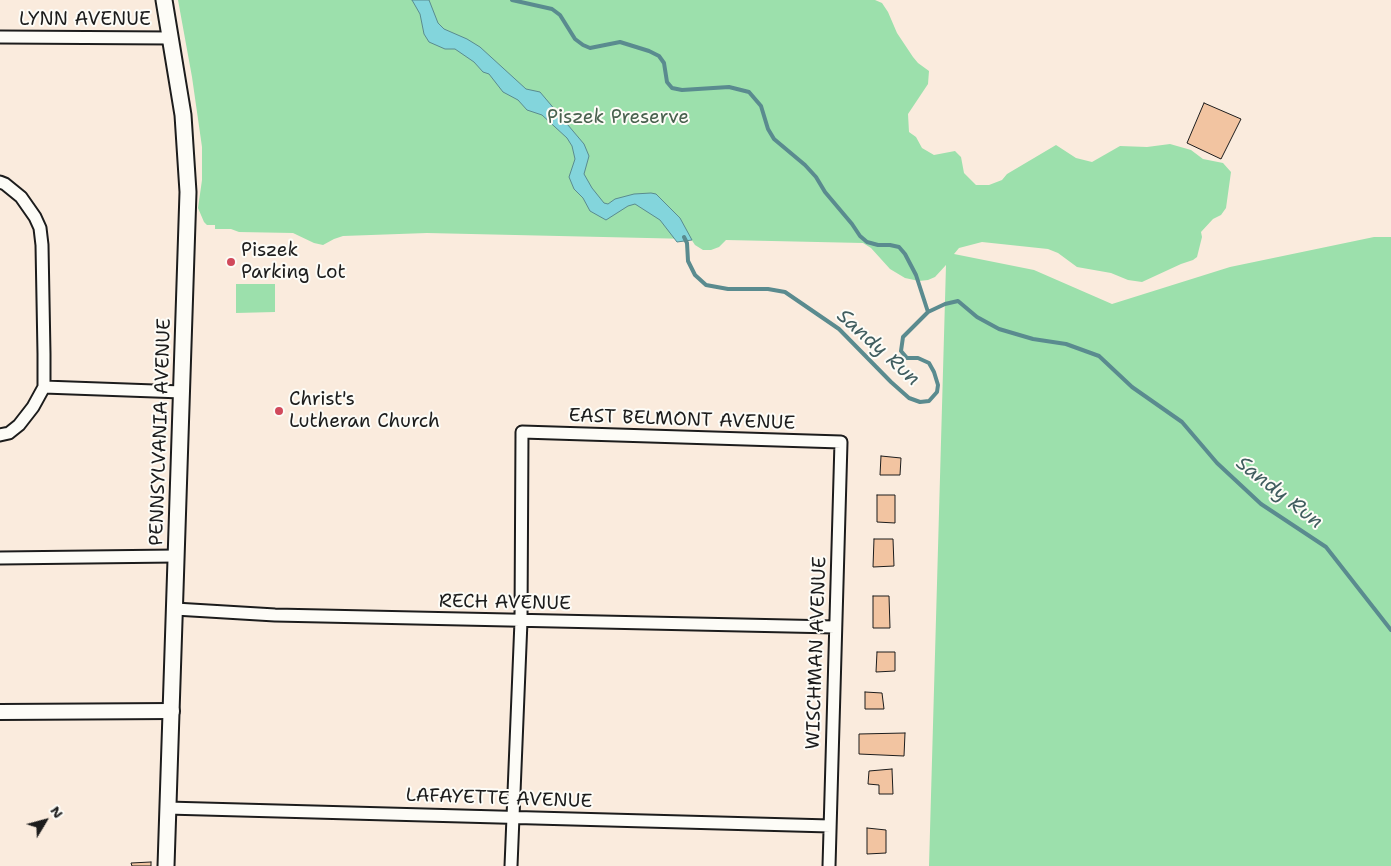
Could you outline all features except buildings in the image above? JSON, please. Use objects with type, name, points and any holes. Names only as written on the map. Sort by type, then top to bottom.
[{"type":"main road","name":"PENNSYLVANIA AVENUE","points":[[164,0],[183,115],[188,192],[166,866]]},
{"type":"street","name":"LYNN AVENUE","points":[[0,37],[171,38]]},
{"type":"street","points":[[0,182],[21,197],[40,228],[42,245],[44,387],[26,417],[8,433],[0,436]]},
{"type":"street","points":[[44,387],[182,392]]},
{"type":"street","name":"EAST BELMONT AVENUE","points":[[521,621],[522,432],[841,442]]},
{"type":"street","name":"WISCHMAN AVENUE","points":[[829,866],[841,442]]},
{"type":"street","points":[[0,558],[176,556]]},
{"type":"street","name":"RECH AVENUE","points":[[175,609],[275,615],[835,627]]},
{"type":"street","points":[[511,866],[521,621]]},
{"type":"street","points":[[0,712],[172,711]]},
{"type":"street","name":"LAFAYETTE AVENUE","points":[[167,808],[830,826]]},
{"type":"green space","name":"Piszek Preserve","points":[[178,0],[875,0],[882,3],[888,12],[897,33],[913,57],[929,71],[928,84],[908,114],[909,132],[916,137],[922,148],[934,155],[955,151],[961,157],[964,173],[976,185],[989,185],[1002,180],[1007,174],[1056,145],[1076,158],[1092,162],[1120,146],[1147,147],[1170,144],[1191,150],[1203,159],[1223,163],[1231,172],[1226,208],[1221,215],[1213,219],[1201,232],[1202,237],[1197,257],[1142,282],[1128,280],[1111,273],[1077,267],[1058,253],[1048,249],[982,242],[959,248],[954,254],[1034,270],[1112,304],[1230,267],[1374,237],[1391,237],[1391,866],[929,866],[946,265],[935,277],[928,280],[919,281],[905,278],[890,269],[871,248],[863,243],[726,240],[719,247],[703,250],[695,245],[691,239],[427,233],[343,236],[323,245],[293,233],[239,232],[231,229],[215,229],[215,225],[207,225],[204,222],[198,208],[202,180],[202,147]]},
{"type":"green space","points":[[236,284],[275,284],[275,312],[236,313]]},
{"type":"water","points":[[412,0],[429,0],[438,23],[444,29],[480,47],[526,89],[540,92],[584,144],[589,156],[584,174],[604,203],[608,204],[615,199],[634,194],[656,194],[680,218],[692,240],[677,242],[660,220],[635,204],[628,206],[606,220],[590,211],[583,198],[574,189],[569,177],[575,159],[572,146],[567,138],[542,115],[527,110],[518,100],[503,92],[489,74],[483,72],[474,62],[455,49],[445,49],[429,42],[424,34],[420,14]]},
{"type":"waterway","points":[[512,0],[552,9],[560,15],[575,39],[590,48],[620,42],[659,56],[664,63],[667,82],[672,88],[682,90],[729,87],[749,92],[761,106],[768,129],[774,139],[805,165],[816,177],[825,192],[860,236],[867,242],[899,247],[905,254],[916,275],[928,312]]},
{"type":"waterway","name":"Sandy Run","points":[[684,237],[687,243],[688,261],[695,275],[706,285],[728,289],[768,289],[785,292],[839,329],[891,382],[909,398],[920,402],[929,401],[937,392],[938,385],[929,363],[918,358],[907,358],[901,351],[903,337],[928,312],[945,304],[958,301],[977,317],[999,329],[1033,339],[1066,344],[1099,356],[1132,387],[1182,422],[1217,463],[1261,504],[1326,547],[1391,630]]},
{"type":"place","name":"Piszek Parking Lot","points":[[231,262]]},
{"type":"place","name":"Christ's Lutheran Church","points":[[279,411]]}]
